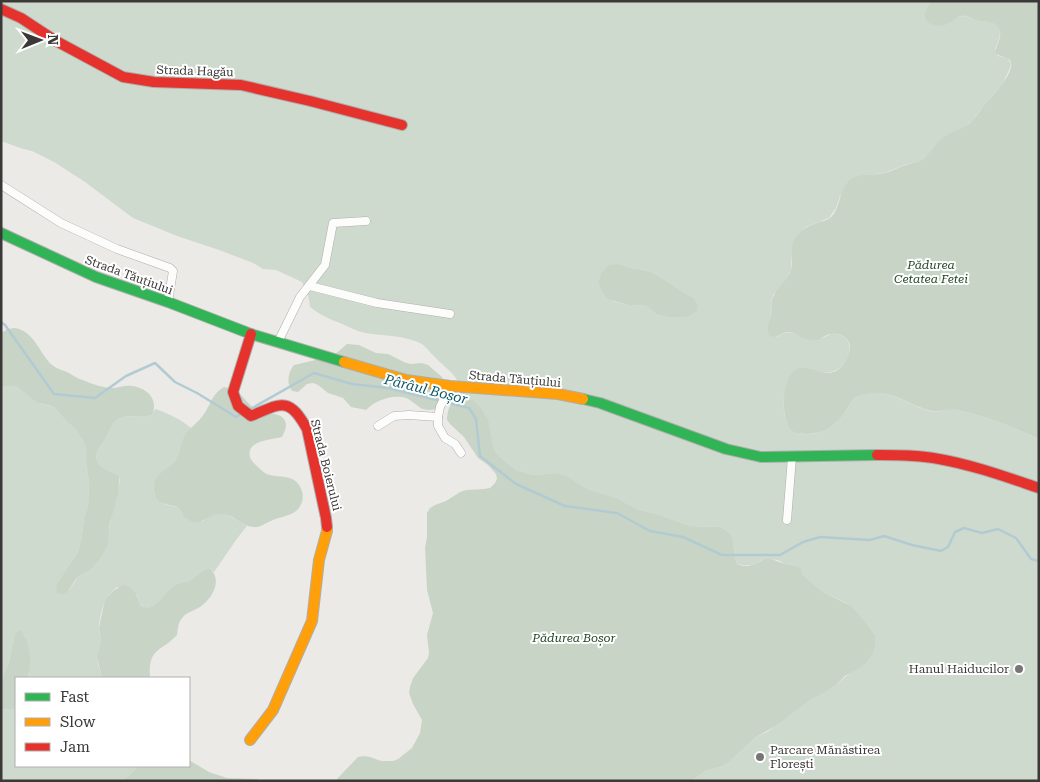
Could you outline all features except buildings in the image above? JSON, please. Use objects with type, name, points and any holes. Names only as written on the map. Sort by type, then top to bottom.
[{"type":"street","name":"Strada Hagău","points":[[1,9],[123,77],[154,82],[241,85],[402,125]]},
{"type":"street","points":[[1,185],[62,223],[117,249],[170,268],[173,271],[168,302]]},
{"type":"street","points":[[278,342],[300,297],[325,265],[333,224],[366,221]]},
{"type":"street","name":"Strada Tăuțiului","points":[[1,233],[96,277],[251,334],[406,380],[450,386],[558,394],[580,398],[600,403],[726,449],[761,457],[908,455],[970,466],[1039,488]]},
{"type":"street","points":[[310,286],[377,303],[450,314]]},
{"type":"street","name":"Strada Boierului","points":[[250,740],[273,710],[312,621],[318,560],[327,531],[326,518],[307,429],[301,416],[289,405],[280,404],[251,416],[238,406],[233,392],[251,334]]},
{"type":"street","points":[[450,386],[440,407],[438,426],[445,438],[455,444],[461,452]]},
{"type":"street","points":[[378,426],[394,416],[438,417]]},
{"type":"street","points":[[787,520],[792,456]]},
{"type":"shaded area","points":[[1,1],[930,1],[926,9],[948,23],[967,16],[996,24],[1000,32],[995,50],[998,56],[1007,58],[1011,63],[1003,83],[972,121],[962,129],[940,140],[929,154],[919,162],[907,164],[884,173],[867,175],[840,196],[836,208],[829,218],[806,227],[797,235],[792,246],[791,270],[785,281],[773,295],[770,320],[777,337],[787,333],[820,338],[834,334],[845,337],[849,344],[849,352],[841,367],[832,372],[821,372],[809,368],[784,397],[786,420],[795,432],[813,434],[825,430],[840,419],[854,399],[865,394],[882,393],[930,411],[956,410],[988,418],[1039,439],[1039,781],[692,781],[705,771],[728,763],[755,738],[767,732],[809,701],[836,685],[850,673],[875,648],[875,635],[864,620],[846,603],[823,592],[802,574],[800,568],[778,560],[764,559],[751,565],[737,564],[733,539],[726,530],[720,527],[690,526],[640,510],[590,490],[557,473],[533,475],[516,470],[497,454],[494,449],[485,414],[468,398],[461,398],[456,378],[422,344],[401,337],[362,332],[328,318],[310,307],[308,294],[302,282],[276,270],[263,269],[253,263],[133,218],[85,182],[54,162],[32,151],[1,141]],"holes":[[[620,264],[649,271],[659,276],[694,298],[698,305],[687,317],[663,316],[657,315],[643,305],[631,306],[613,301],[599,279],[602,272],[607,268]]]},
{"type":"shaded area","points":[[1,386],[17,387],[42,404],[54,407],[75,429],[85,444],[89,482],[88,506],[84,517],[78,552],[57,583],[69,590],[80,574],[95,565],[106,549],[111,517],[117,500],[120,481],[119,476],[101,466],[96,457],[98,449],[112,426],[121,418],[152,415],[155,409],[183,422],[191,428],[186,435],[176,460],[159,474],[154,482],[153,487],[156,499],[167,505],[177,507],[187,520],[203,521],[220,513],[226,514],[247,526],[214,572],[210,568],[207,569],[188,581],[175,585],[151,607],[141,606],[137,595],[117,587],[109,595],[102,611],[99,629],[101,640],[98,660],[102,677],[28,677],[30,659],[24,635],[15,634],[8,665],[1,680]]},
{"type":"shaded area","points":[[15,708],[15,767],[137,767],[121,781],[1,781],[1,709]]},
{"type":"green space","name":"Pădurea Cetatea Fetei","points":[[930,1],[1039,1],[1039,439],[988,418],[956,410],[931,411],[891,395],[876,393],[855,398],[841,418],[829,428],[814,433],[797,433],[787,425],[784,408],[785,390],[791,374],[801,368],[824,373],[836,371],[845,363],[850,345],[845,337],[838,334],[813,340],[791,332],[775,337],[769,334],[768,326],[772,299],[791,270],[791,251],[795,238],[807,227],[827,220],[834,214],[845,185],[853,178],[862,175],[885,173],[920,161],[942,138],[970,123],[1002,84],[1011,67],[1010,60],[995,53],[1000,33],[996,25],[991,22],[963,16],[944,25],[930,24],[927,22],[925,14]]},
{"type":"green space","points":[[620,264],[649,271],[659,276],[694,298],[698,305],[697,311],[687,317],[669,317],[657,315],[643,305],[631,306],[608,299],[599,285],[601,273],[609,265]]},
{"type":"green space","points":[[14,328],[27,333],[47,360],[56,368],[101,387],[137,387],[150,395],[154,404],[152,415],[118,419],[97,453],[96,457],[99,464],[119,476],[115,509],[110,522],[107,546],[93,567],[78,577],[64,594],[57,593],[57,583],[78,552],[84,517],[88,506],[89,482],[85,444],[75,429],[54,407],[36,402],[17,387],[1,386],[1,333]]},
{"type":"green space","points":[[347,344],[359,345],[376,353],[388,354],[410,364],[422,363],[428,365],[442,377],[446,388],[438,409],[423,409],[408,399],[401,397],[384,399],[366,410],[351,407],[343,398],[328,393],[313,383],[307,384],[298,392],[292,391],[289,385],[289,378],[290,371],[294,365],[333,356]]},
{"type":"green space","points":[[224,387],[236,391],[259,411],[282,417],[286,424],[282,437],[255,444],[250,451],[250,457],[266,474],[293,479],[302,491],[302,502],[300,507],[293,513],[258,527],[245,525],[230,516],[222,514],[213,515],[198,522],[190,521],[186,519],[177,507],[167,505],[156,499],[154,490],[155,480],[175,461],[183,438],[204,414],[216,393]]},
{"type":"green space","name":"Pădurea Boșor","points":[[461,398],[473,400],[481,408],[488,419],[494,449],[497,454],[516,470],[533,475],[557,473],[590,490],[618,499],[640,510],[690,526],[720,527],[726,530],[733,539],[737,564],[749,566],[764,559],[771,559],[801,568],[802,574],[823,592],[851,606],[864,620],[875,635],[873,653],[861,667],[755,738],[728,763],[705,771],[692,781],[335,781],[358,757],[370,757],[381,761],[398,759],[412,748],[420,733],[422,720],[409,693],[413,678],[428,658],[427,635],[433,613],[427,590],[425,548],[427,513],[430,508],[460,492],[490,488],[497,479],[496,474],[478,458],[464,437],[447,420],[450,406]]},
{"type":"green space","points":[[210,568],[216,578],[212,595],[204,604],[181,619],[177,635],[156,652],[151,661],[150,677],[102,677],[97,657],[101,641],[99,629],[105,600],[113,591],[123,585],[127,586],[135,593],[141,606],[151,607],[160,601],[175,585],[188,581]]},
{"type":"green space","points":[[21,631],[27,642],[30,658],[28,677],[15,677],[15,708],[1,709],[1,680],[8,665],[15,634]]},
{"type":"green space","points":[[190,761],[209,772],[227,778],[257,779],[261,781],[121,781],[137,767],[190,767]]},
{"type":"waterway","name":"Pârâul Boșor","points":[[1,322],[54,394],[95,398],[126,376],[155,363],[175,382],[236,417],[243,413]]},
{"type":"waterway","name":"Pârâul Boșor","points":[[247,411],[314,373],[352,384],[388,388],[469,408],[476,419],[480,456],[516,484],[565,506],[617,513],[650,531],[683,537],[722,555],[780,555],[803,542],[820,537],[870,540],[884,536],[912,545],[941,551],[948,547],[955,532],[964,528],[982,533],[998,529],[1016,538],[1031,559],[1039,561]]},
{"type":"traffic: fast","points":[[1,233],[96,277],[251,334],[344,362]]},
{"type":"traffic: fast","points":[[583,399],[600,403],[726,449],[761,457],[877,455]]},
{"type":"traffic: slow","points":[[344,362],[406,380],[450,386],[558,394],[583,399]]},
{"type":"traffic: slow","points":[[250,740],[273,710],[312,621],[319,560],[327,527]]},
{"type":"traffic: jam","points":[[1,9],[21,18],[56,41],[123,77],[154,82],[241,85],[402,125]]},
{"type":"traffic: jam","points":[[251,334],[233,392],[238,406],[251,416],[270,408],[284,405],[295,411],[301,418],[307,429],[327,527]]},
{"type":"traffic: jam","points":[[877,455],[916,456],[952,462],[1039,488]]},
{"type":"place","name":"Hanul Haiducilor","points":[[1019,669]]},
{"type":"place","name":"Parcare Mănăstirea Florești","points":[[760,757]]}]
